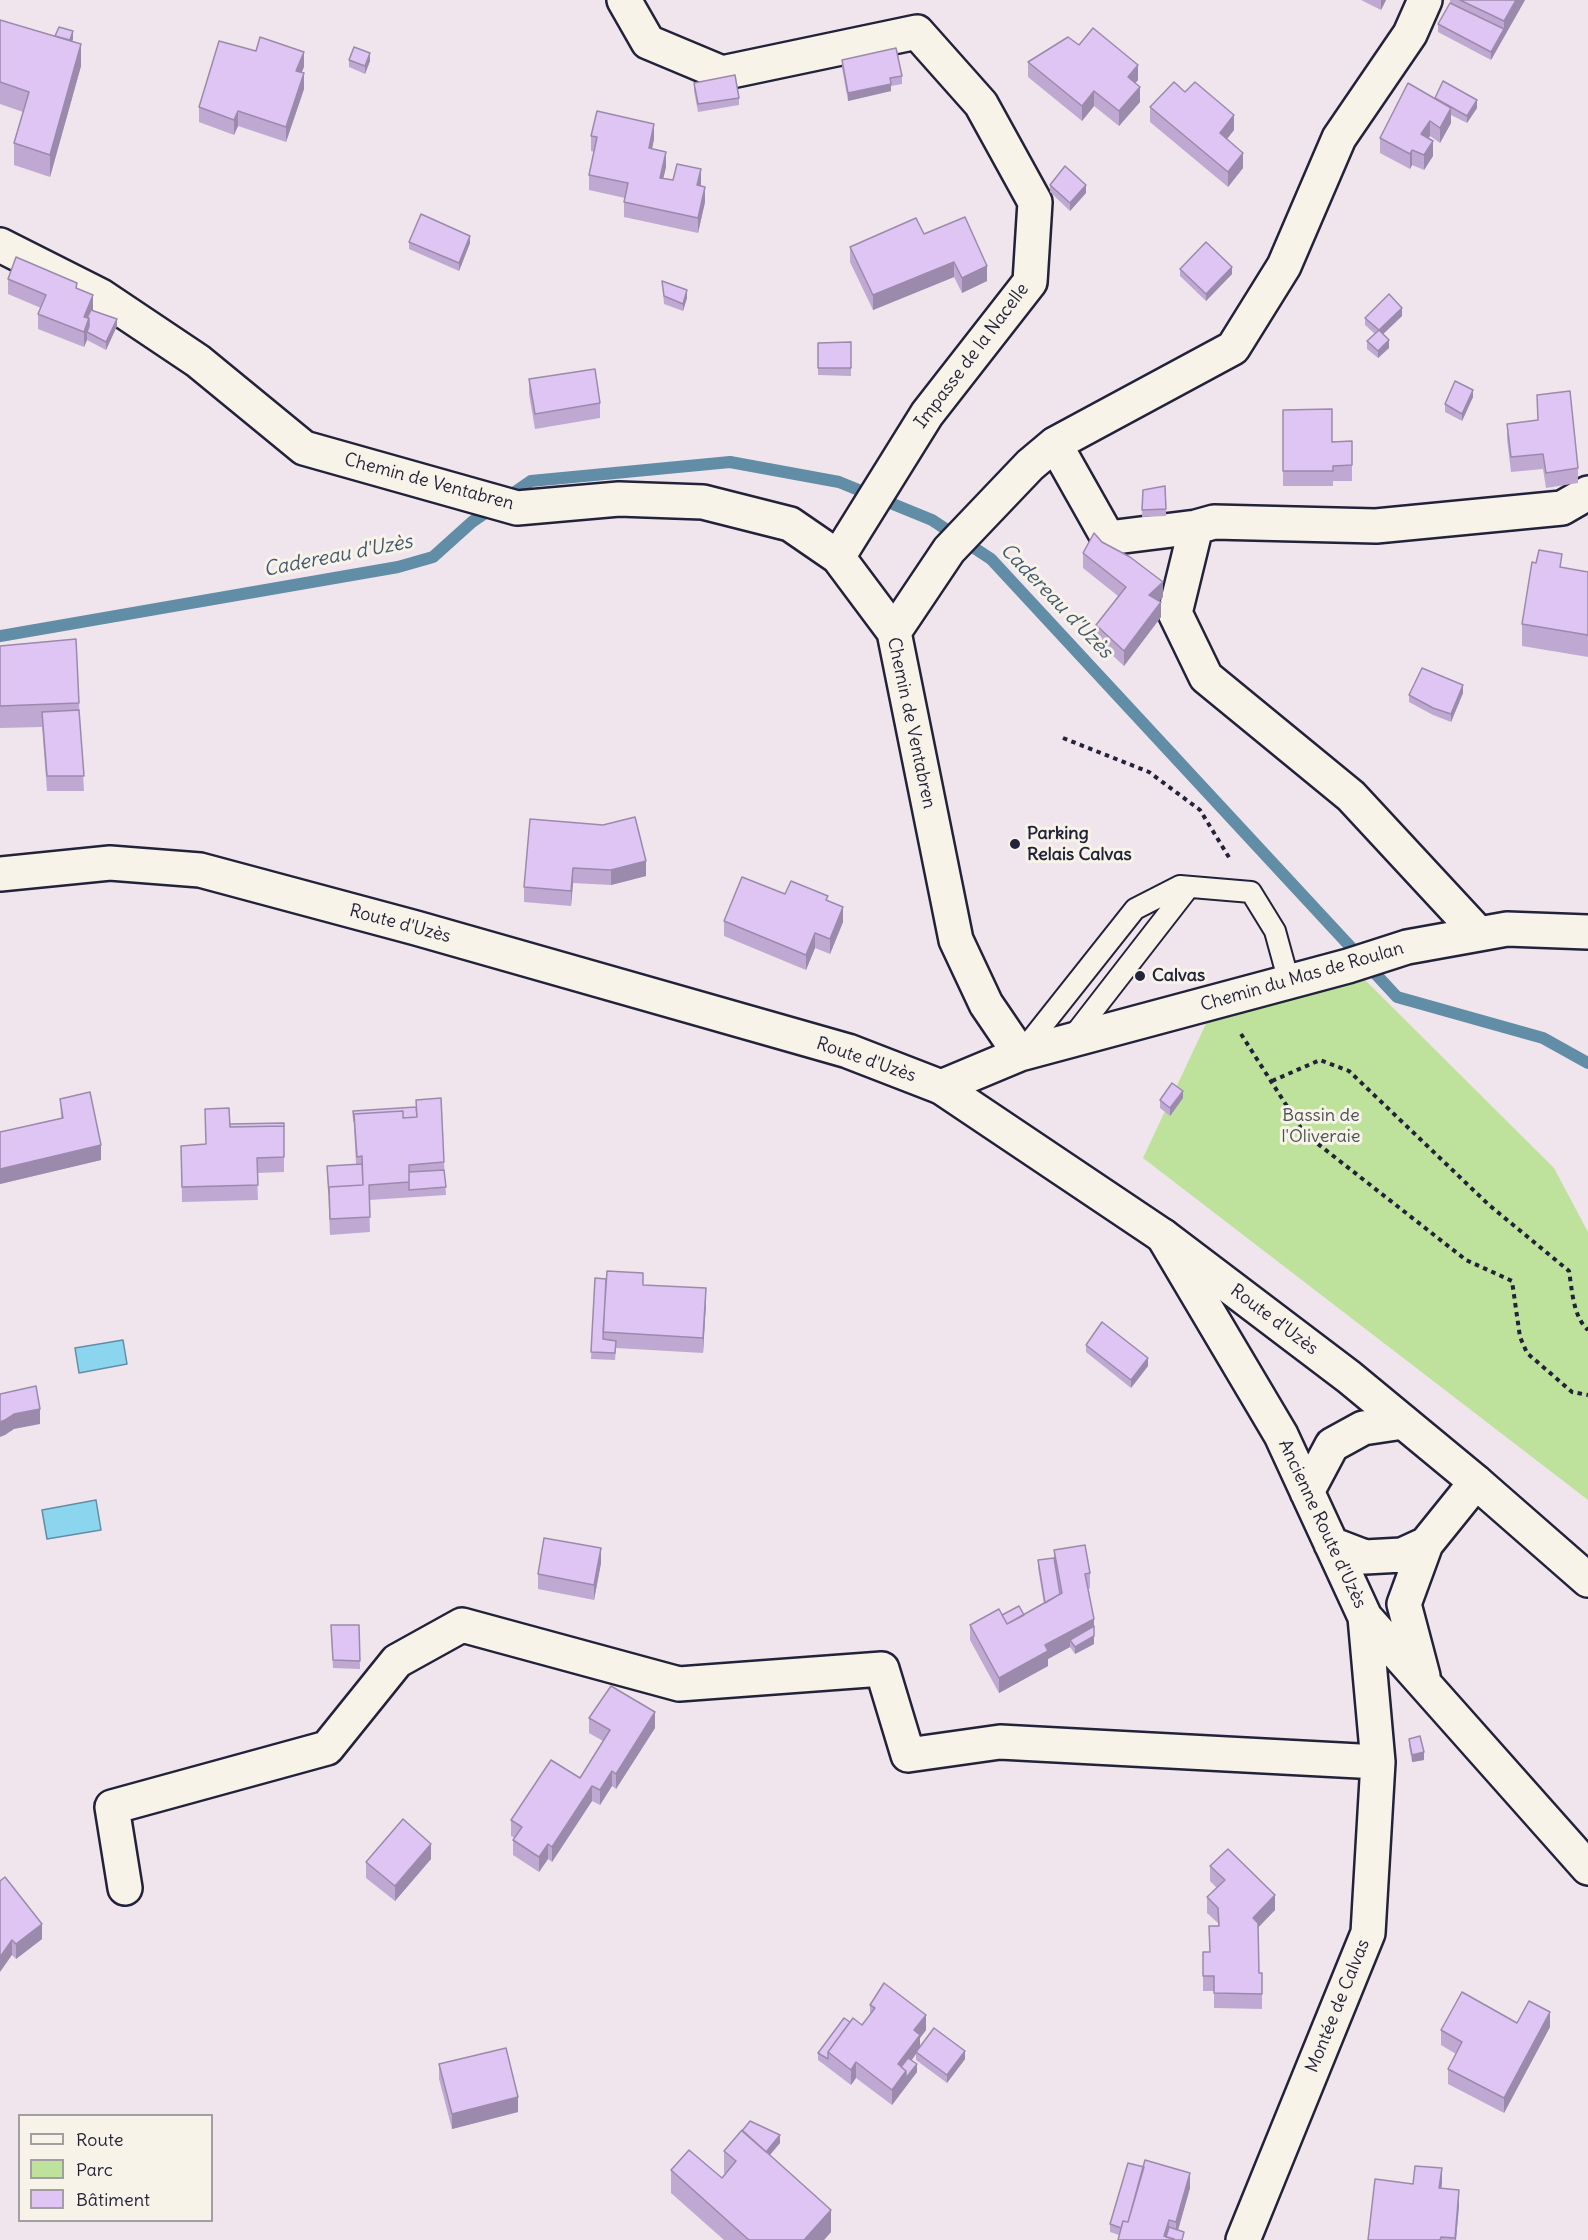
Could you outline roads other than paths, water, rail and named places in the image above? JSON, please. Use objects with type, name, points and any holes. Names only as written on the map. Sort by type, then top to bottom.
[{"type":"street","name":"Impasse de la Nacelle","points":[[624,0],[648,42],[722,73],[917,32],[981,104],[1035,202],[1030,282],[927,414],[838,557]]},
{"type":"street","points":[[894,632],[960,539],[1030,465],[1055,444],[1233,348],[1284,266],[1339,138],[1410,34],[1425,0]]},
{"type":"street","name":"Chemin de Ventabren","points":[[0,245],[101,296],[198,361],[304,448],[517,508],[619,499],[704,502],[790,524],[838,557],[894,632],[956,940],[986,1004],[1020,1054]]},
{"type":"street","points":[[1055,444],[1108,538],[1197,527],[1214,522],[1376,526],[1562,508],[1588,493]]},
{"type":"street","points":[[1197,527],[1174,613],[1206,677],[1351,796],[1479,934]]},
{"type":"street","name":"Route d'Uzès","points":[[0,874],[110,863],[200,870],[848,1051],[941,1087],[1162,1236],[1349,1377],[1476,1482],[1588,1580]]},
{"type":"street","name":"Chemin du Mas de Roulan","points":[[941,1087],[1020,1054],[1348,966],[1387,952],[1506,929],[1588,932]]},
{"type":"street","name":"Ancienne Route d'Uzès","points":[[1162,1236],[1281,1435],[1365,1617],[1588,1868]]},
{"type":"street","points":[[1307,1492],[1332,1445],[1363,1428],[1403,1422]]},
{"type":"street","points":[[1425,1684],[1404,1604],[1426,1544],[1476,1482]]},
{"type":"street","points":[[1331,1544],[1365,1557],[1402,1555],[1426,1544]]},
{"type":"street","name":"Montée de Calvas","points":[[1244,2240],[1368,1933],[1378,1762],[1365,1617]]},
{"type":"street","points":[[125,1888],[112,1807],[327,1748],[397,1661],[462,1625],[679,1684],[882,1669],[908,1755],[1000,1742],[1378,1762]]},
{"type":"lane","points":[[1020,1054],[1136,909],[1180,886],[1251,892],[1275,931],[1289,982]]},
{"type":"lane","points":[[1070,1040],[1189,887]]},
{"type":"water","points":[[123,1340],[127,1364],[79,1373],[75,1348]]},
{"type":"water","points":[[96,1500],[101,1530],[47,1539],[42,1510]]},
{"type":"waterway","name":"Cadereau d'Uzès","points":[[0,636],[398,567],[433,557],[472,522],[531,481],[730,462],[839,482],[932,520],[991,559],[1397,997],[1543,1038],[1588,1063]]},
{"type":"place","name":"Parking Relais Calvas","points":[[1015,844]]},
{"type":"place","name":"Calvas","points":[[1140,976]]},
{"type":"park label","name":"Bassin de l'Oliveraie","points":[[1321,1126]]}]
